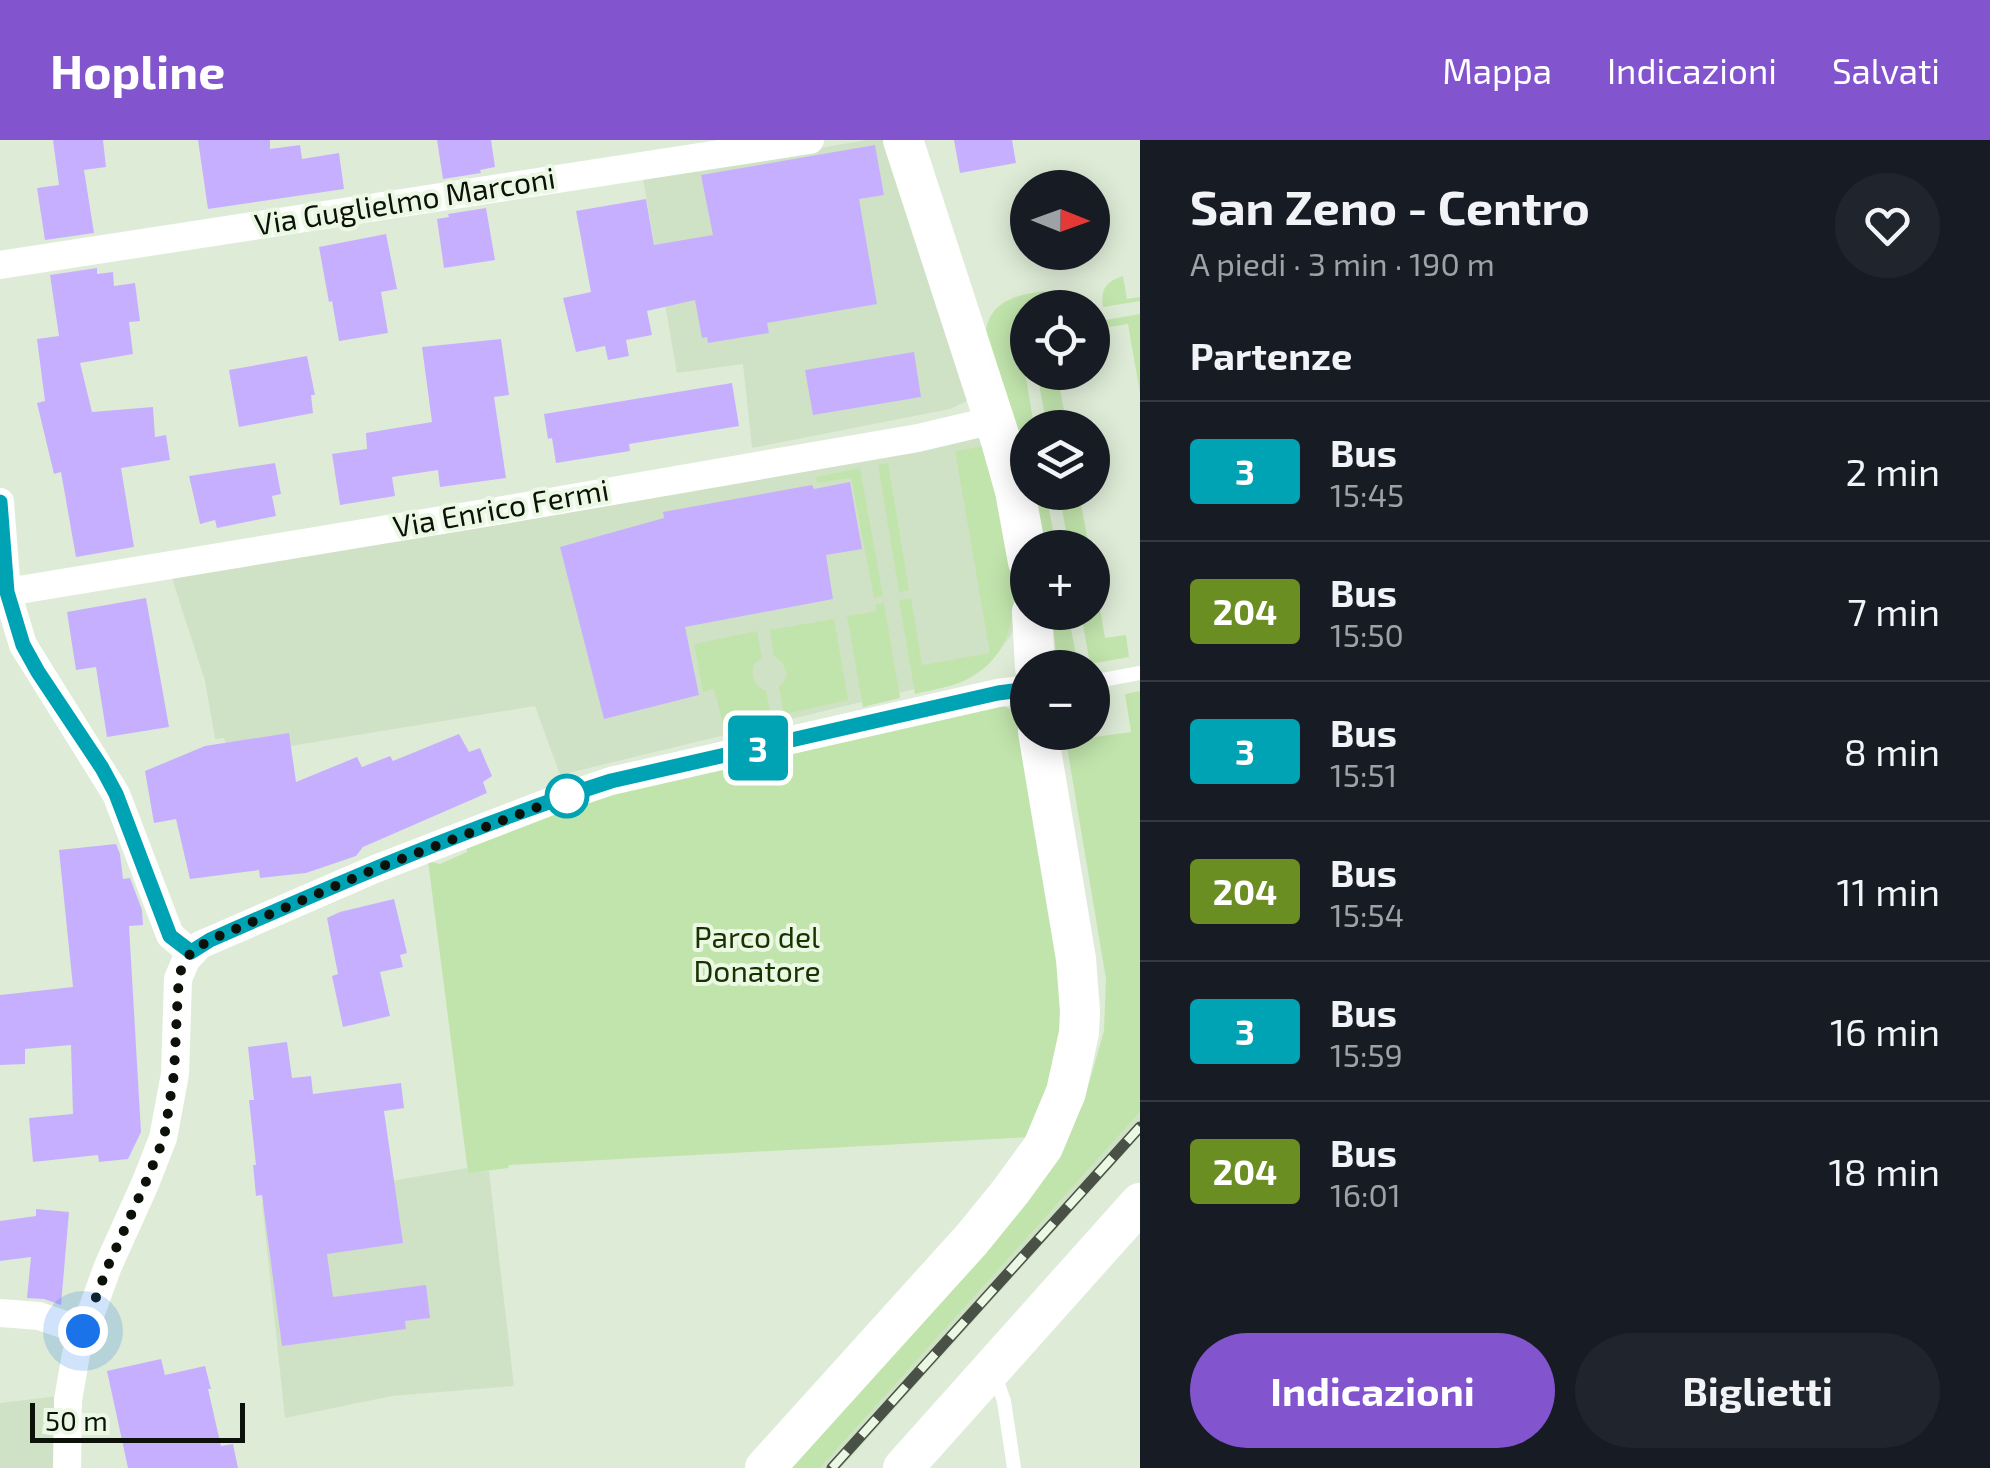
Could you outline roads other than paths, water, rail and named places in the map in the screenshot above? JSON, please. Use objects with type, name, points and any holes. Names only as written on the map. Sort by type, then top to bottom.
[{"type":"street","name":"Via Guglielmo Marconi","points":[[0,265],[810,140]]},
{"type":"street","points":[[903,140],[994,420],[1022,530]]},
{"type":"street","name":"Via Enrico Fermi","points":[[7,592],[918,438],[994,420]]},
{"type":"street","points":[[0,502],[7,592],[23,645],[116,794],[170,936],[191,952]]},
{"type":"street","points":[[67,1468],[68,1400],[76,1354],[108,1266],[164,1138],[174,1074],[178,979],[191,952],[210,940],[375,869],[611,781],[1010,691]]},
{"type":"street","points":[[765,1468],[1011,1191],[1043,1147],[1066,1092],[1080,1012],[1076,959],[1041,750]]},
{"type":"street","points":[[903,1468],[1140,1203]]},
{"type":"street","points":[[0,1313],[39,1316],[83,1331]]},
{"type":"lane","points":[[1110,678],[1140,672]]},
{"type":"lane","points":[[992,1368],[1004,1401],[1014,1468]]},
{"type":"railway","points":[[832,1468],[1140,1127]]},
{"type":"park label","name":"Parco del Donatore","points":[[757,955]]}]
